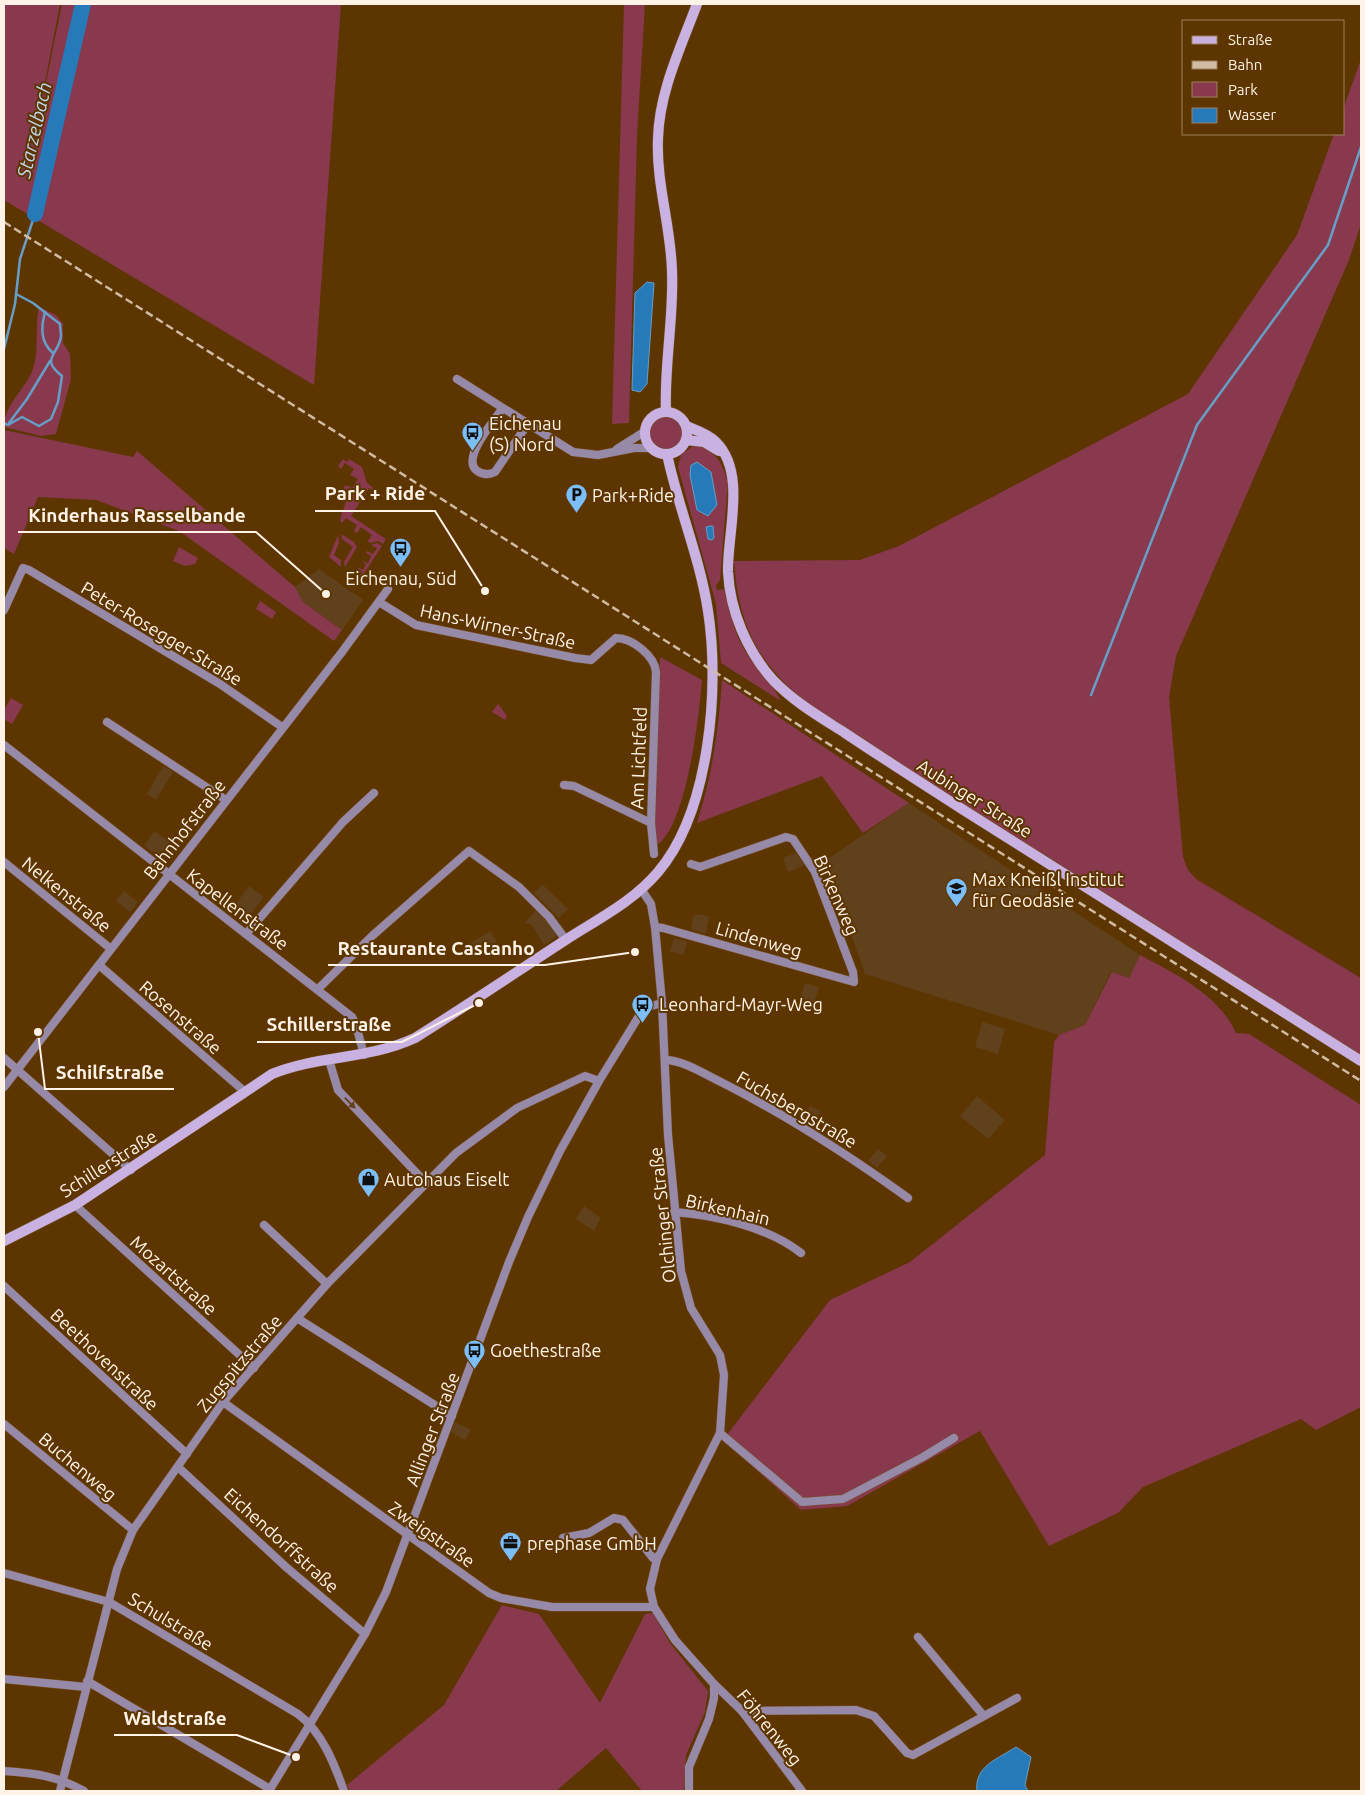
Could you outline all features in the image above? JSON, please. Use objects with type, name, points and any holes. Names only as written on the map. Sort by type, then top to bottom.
[{"type":"main road","points":[[666,412],[672,271],[660,180],[658,138],[666,92],[696,4]]},
{"type":"main road","points":[[666,412],[678,416],[686,426],[686,440],[680,448],[667,454],[651,448],[646,441],[644,432],[649,420],[653,416],[666,412]]},
{"type":"main road","name":"Aubinger Straße","points":[[686,426],[714,440],[722,450],[732,476],[734,490],[728,555],[730,590],[736,615],[748,644],[773,680],[802,705],[897,768],[1361,1062]]},
{"type":"main road","points":[[686,440],[711,446],[726,459]]},
{"type":"main road","name":"Schillerstraße","points":[[4,1240],[75,1205],[130,1170],[244,1091],[285,1069],[364,1055],[395,1047],[416,1038],[624,903],[641,889],[665,863],[681,835],[706,752],[712,708],[710,626],[702,583],[667,454]]},
{"type":"street","points":[[457,379],[527,425],[573,452],[589,455],[615,450],[651,448]]},
{"type":"street","points":[[502,409],[473,452],[472,462],[476,470],[485,474],[495,472],[527,425]]},
{"type":"street","points":[[615,450],[644,432]]},
{"type":"street","name":"Peter-Rosegger-Straße","points":[[4,610],[23,568],[220,684],[282,727]]},
{"type":"street","name":"Bahnhofstraße","points":[[4,1086],[388,589]]},
{"type":"street","name":"Hans-Wirner-Straße","points":[[379,602],[416,625],[575,658],[591,660],[616,638],[625,639],[649,656],[655,663]]},
{"type":"street","name":"Am Lichtfeld","points":[[654,854],[651,823],[655,663]]},
{"type":"street","points":[[107,722],[226,800]]},
{"type":"street","name":"Kapellenstraße","points":[[4,745],[352,1017],[364,1055]]},
{"type":"street","points":[[564,785],[574,786],[651,823]]},
{"type":"street","points":[[246,934],[343,822],[374,792]]},
{"type":"street","name":"Birkenweg","points":[[692,864],[700,866],[786,837],[793,839],[815,872],[853,972],[854,982]]},
{"type":"street","points":[[318,989],[372,936],[469,850],[519,887],[549,917],[566,940]]},
{"type":"street","name":"Nelkenstraße","points":[[4,862],[111,948]]},
{"type":"street","name":"Olchinger Straße","points":[[641,889],[651,904],[655,928],[662,1003],[674,1212],[686,1294],[691,1308],[720,1355],[723,1365],[720,1433],[657,1559],[650,1589],[654,1607],[675,1640],[714,1684]]},
{"type":"street","name":"Lindenweg","points":[[655,928],[663,928],[854,982]]},
{"type":"street","name":"Rosenstraße","points":[[99,965],[244,1091]]},
{"type":"street","name":"Allinger Straße","points":[[269,1790],[312,1724],[365,1634],[386,1592],[525,1224],[560,1151],[599,1081],[644,1008],[662,1003]]},
{"type":"street","points":[[4,1058],[130,1170]]},
{"type":"street","points":[[329,1060],[338,1090],[425,1182]]},
{"type":"street","name":"Fuchsbergstraße","points":[[665,1060],[672,1060],[700,1072],[774,1109],[845,1152],[908,1198]]},
{"type":"street","name":"Zugspitzstraße","points":[[60,1791],[117,1569],[133,1530],[223,1402],[327,1284],[425,1182],[465,1145],[517,1108],[580,1077],[585,1076],[599,1081]]},
{"type":"street","name":"Mozartstraße","points":[[75,1205],[254,1368]]},
{"type":"street","name":"Birkenhain","points":[[674,1212],[693,1213],[768,1232],[786,1241],[800,1253]]},
{"type":"street","points":[[264,1225],[327,1284]]},
{"type":"street","name":"Beethovenstraße","points":[[4,1286],[187,1454]]},
{"type":"street","points":[[296,1318],[452,1416]]},
{"type":"street","name":"Zweigstraße","points":[[223,1402],[489,1593],[501,1598],[552,1607],[646,1609],[654,1607]]},
{"type":"street","name":"Buchenweg","points":[[4,1424],[133,1530]]},
{"type":"street","points":[[720,1433],[802,1502],[843,1499],[915,1462],[954,1438]]},
{"type":"street","name":"Eichendorffstraße","points":[[178,1467],[286,1567],[365,1634]]},
{"type":"street","points":[[563,1538],[581,1536],[614,1518],[618,1518],[624,1520],[657,1559]]},
{"type":"street","name":"Schulstraße","points":[[4,1573],[108,1602],[312,1724]]},
{"type":"street","points":[[918,1637],[983,1715]]},
{"type":"street","points":[[4,1679],[87,1684],[269,1790]]},
{"type":"street","points":[[688,1791],[690,1767],[709,1719],[714,1698],[714,1684]]},
{"type":"street","name":"Föhrenweg","points":[[714,1684],[742,1711],[802,1791]]},
{"type":"street","points":[[742,1711],[856,1710],[874,1716],[907,1754],[913,1755],[1017,1698]]},
{"type":"street","points":[[312,1724],[334,1765],[344,1791]]},
{"type":"street","points":[[4,1771],[62,1779],[84,1791]]},
{"type":"shaded area","points":[[319,569],[363,600],[342,630],[303,602],[295,587]]},
{"type":"shaded area","points":[[163,766],[173,772],[156,800],[147,794]]},
{"type":"shaded area","name":"Max Kneißl Institut für Geodäsie","points":[[909,803],[1140,955],[1129,978],[1111,972],[1085,1025],[1059,1035],[865,974],[825,861]]},
{"type":"shaded area","points":[[154,831],[173,844],[163,859],[144,846]]},
{"type":"shaded area","points":[[796,853],[805,865],[788,872],[783,858]]},
{"type":"shaded area","points":[[542,884],[568,909],[559,918],[534,893]]},
{"type":"shaded area","points":[[249,886],[264,897],[249,916],[235,905]]},
{"type":"shaded area","points":[[124,891],[138,902],[130,912],[116,901]]},
{"type":"shaded area","points":[[536,910],[554,929],[557,936],[544,945],[531,924],[525,923]]},
{"type":"shaded area","points":[[698,914],[709,916],[706,934],[691,929],[693,916]]},
{"type":"shaded area","points":[[490,931],[497,942],[472,958],[464,947]]},
{"type":"shaded area","points":[[674,938],[687,942],[684,955],[670,951]]},
{"type":"shaded area","points":[[805,983],[819,987],[813,1007],[799,1003]]},
{"type":"shaded area","points":[[982,1022],[1005,1029],[998,1054],[975,1047]]},
{"type":"shaded area","points":[[977,1096],[1005,1120],[988,1139],[960,1116]]},
{"type":"shaded area","points":[[810,1106],[821,1111],[813,1125],[803,1119]]},
{"type":"shaded area","points":[[843,1125],[850,1131],[841,1142],[833,1137]]},
{"type":"shaded area","points":[[878,1149],[887,1156],[877,1168],[868,1161]]},
{"type":"shaded area","points":[[584,1206],[601,1218],[594,1231],[576,1219]]},
{"type":"shaded area","points":[[455,1422],[471,1430],[465,1440],[451,1432]]},
{"type":"green space","points":[[4,4],[60,4],[31,156],[62,4],[341,4],[314,385],[4,200]]},
{"type":"green space","points":[[624,4],[645,4],[637,136],[629,423],[612,424]]},
{"type":"green space","points":[[1361,59],[1361,224],[1349,260],[1176,656],[1169,697],[1183,857],[1188,870],[1196,879],[1361,978],[1361,1056],[815,709],[780,678],[756,645],[747,627],[741,607],[734,561],[860,560],[899,546],[1188,394],[1297,235],[1334,135],[1345,135],[1345,104]]},
{"type":"green space","points":[[39,307],[56,315],[63,324],[63,343],[70,354],[71,379],[56,434],[41,436],[4,427],[7,413],[33,368]]},
{"type":"green space","points":[[666,417],[672,418],[677,422],[681,427],[681,439],[677,444],[672,448],[666,449],[660,448],[655,444],[651,439],[650,433],[651,427],[655,422],[660,418]]},
{"type":"green space","points":[[4,430],[133,457],[137,451],[295,587],[303,602],[342,630],[334,641],[179,531],[96,500],[38,497],[14,554],[4,548]]},
{"type":"green space","points":[[693,446],[707,449],[716,457],[723,469],[728,482],[720,580],[716,585],[717,590],[724,589],[732,621],[741,644],[781,701],[721,663],[716,604],[678,467],[681,455]],"holes":[[[697,462],[711,472],[716,505]]]},
{"type":"green space","points":[[343,459],[347,462],[349,459],[362,467],[367,483],[387,499],[369,488],[351,516],[386,539],[383,544],[378,541],[370,543],[368,541],[372,535],[361,527],[357,533],[354,531],[357,525],[346,518],[342,523],[340,520],[346,501],[344,487],[346,485],[352,488],[358,479],[350,475],[354,469],[345,463],[341,469],[338,466]]},
{"type":"green space","points":[[341,534],[354,542],[357,547],[345,567],[344,562],[353,547],[342,539]]},
{"type":"green space","points":[[338,535],[339,543],[334,555],[341,560],[341,567],[329,557]]},
{"type":"green space","points":[[377,543],[382,546],[361,578],[354,572],[359,576],[362,572],[357,567],[363,570],[366,564],[361,561],[368,563],[371,556],[366,553],[367,551],[373,554],[377,548],[371,545]]},
{"type":"green space","points":[[179,547],[198,558],[195,564],[185,566],[173,561]]},
{"type":"green space","points":[[260,601],[276,612],[272,619],[256,609]]},
{"type":"green space","points":[[660,657],[702,680],[698,718],[684,793],[667,833],[657,845],[654,841]]},
{"type":"green space","points":[[722,680],[909,803],[863,833],[822,776],[697,823],[707,788],[714,752]]},
{"type":"green space","points":[[11,698],[23,705],[12,724],[4,719],[4,710]]},
{"type":"green space","points":[[498,704],[507,716],[505,720],[492,712]]},
{"type":"green space","points":[[1140,955],[1182,978],[1208,997],[1219,1007],[1236,1033],[1249,1034],[1361,1105],[1361,1407],[1316,1430],[1301,1419],[1143,1487],[1118,1513],[1049,1546],[980,1431],[847,1506],[801,1510],[723,1440],[830,1300],[910,1262],[1045,1155],[1054,1042],[1059,1035],[1085,1025],[1112,972],[1129,978]]},
{"type":"green space","points":[[502,1605],[539,1614],[600,1703],[645,1614],[653,1613],[670,1643],[708,1691],[705,1712],[686,1755],[684,1791],[642,1791],[606,1748],[556,1791],[350,1791],[347,1785],[444,1705]]},
{"type":"water","points":[[647,282],[654,283],[647,384],[640,392],[632,390],[635,293]]},
{"type":"water","points":[[697,462],[711,472],[717,505],[708,516],[697,510],[690,475],[691,465]]},
{"type":"water","points":[[713,526],[714,538],[712,540],[708,539],[706,527]]},
{"type":"water","points":[[1016,1747],[1031,1757],[1025,1785],[1028,1791],[977,1791],[977,1782],[983,1769]]},
{"type":"waterway","name":"Starzelbach","points":[[35,214],[83,4]]},
{"type":"waterway","points":[[1091,695],[1197,425],[1328,245],[1361,147]]},
{"type":"waterway","name":"Starzelbach","points":[[4,349],[15,304],[20,259],[35,214]]},
{"type":"waterway","name":"Starzelbach","points":[[4,423],[8,425],[22,417],[39,426],[51,419],[58,402],[62,376],[55,370],[51,360],[60,342],[60,324],[33,303],[16,294]]},
{"type":"waterway","name":"Starzelbach","points":[[45,312],[43,334],[46,344],[53,353]]},
{"type":"waterway","name":"Starzelbach","points":[[9,423],[27,399],[50,361]]},
{"type":"railway","points":[[4,222],[1361,1081]]},
{"type":"place","name":"Eichenau (S) Nord","points":[[473,452]]},
{"type":"place","name":"Park+Ride","points":[[576,514]]},
{"type":"place","name":"Eichenau, Süd","points":[[401,567]]},
{"type":"place","name":"Park + Ride","points":[[485,591]]},
{"type":"place","name":"Kinderhaus Rasselbande","points":[[326,594]]},
{"type":"place","name":"Max Kneißl Institut für Geodäsie","points":[[956,908]]},
{"type":"place","name":"Restaurante Castanho","points":[[635,952]]},
{"type":"place","name":"Schillerstraße","points":[[479,1003]]},
{"type":"place","name":"Leonhard-Mayr-Weg","points":[[643,1023]]},
{"type":"place","name":"Schilfstraße","points":[[38,1032]]},
{"type":"place","name":"Autohaus Eiselt","points":[[368,1198]]},
{"type":"place","name":"Goethestraße","points":[[474,1369]]},
{"type":"place","name":"prephase GmbH","points":[[511,1562]]},
{"type":"place","name":"Waldstraße","points":[[296,1757]]}]
